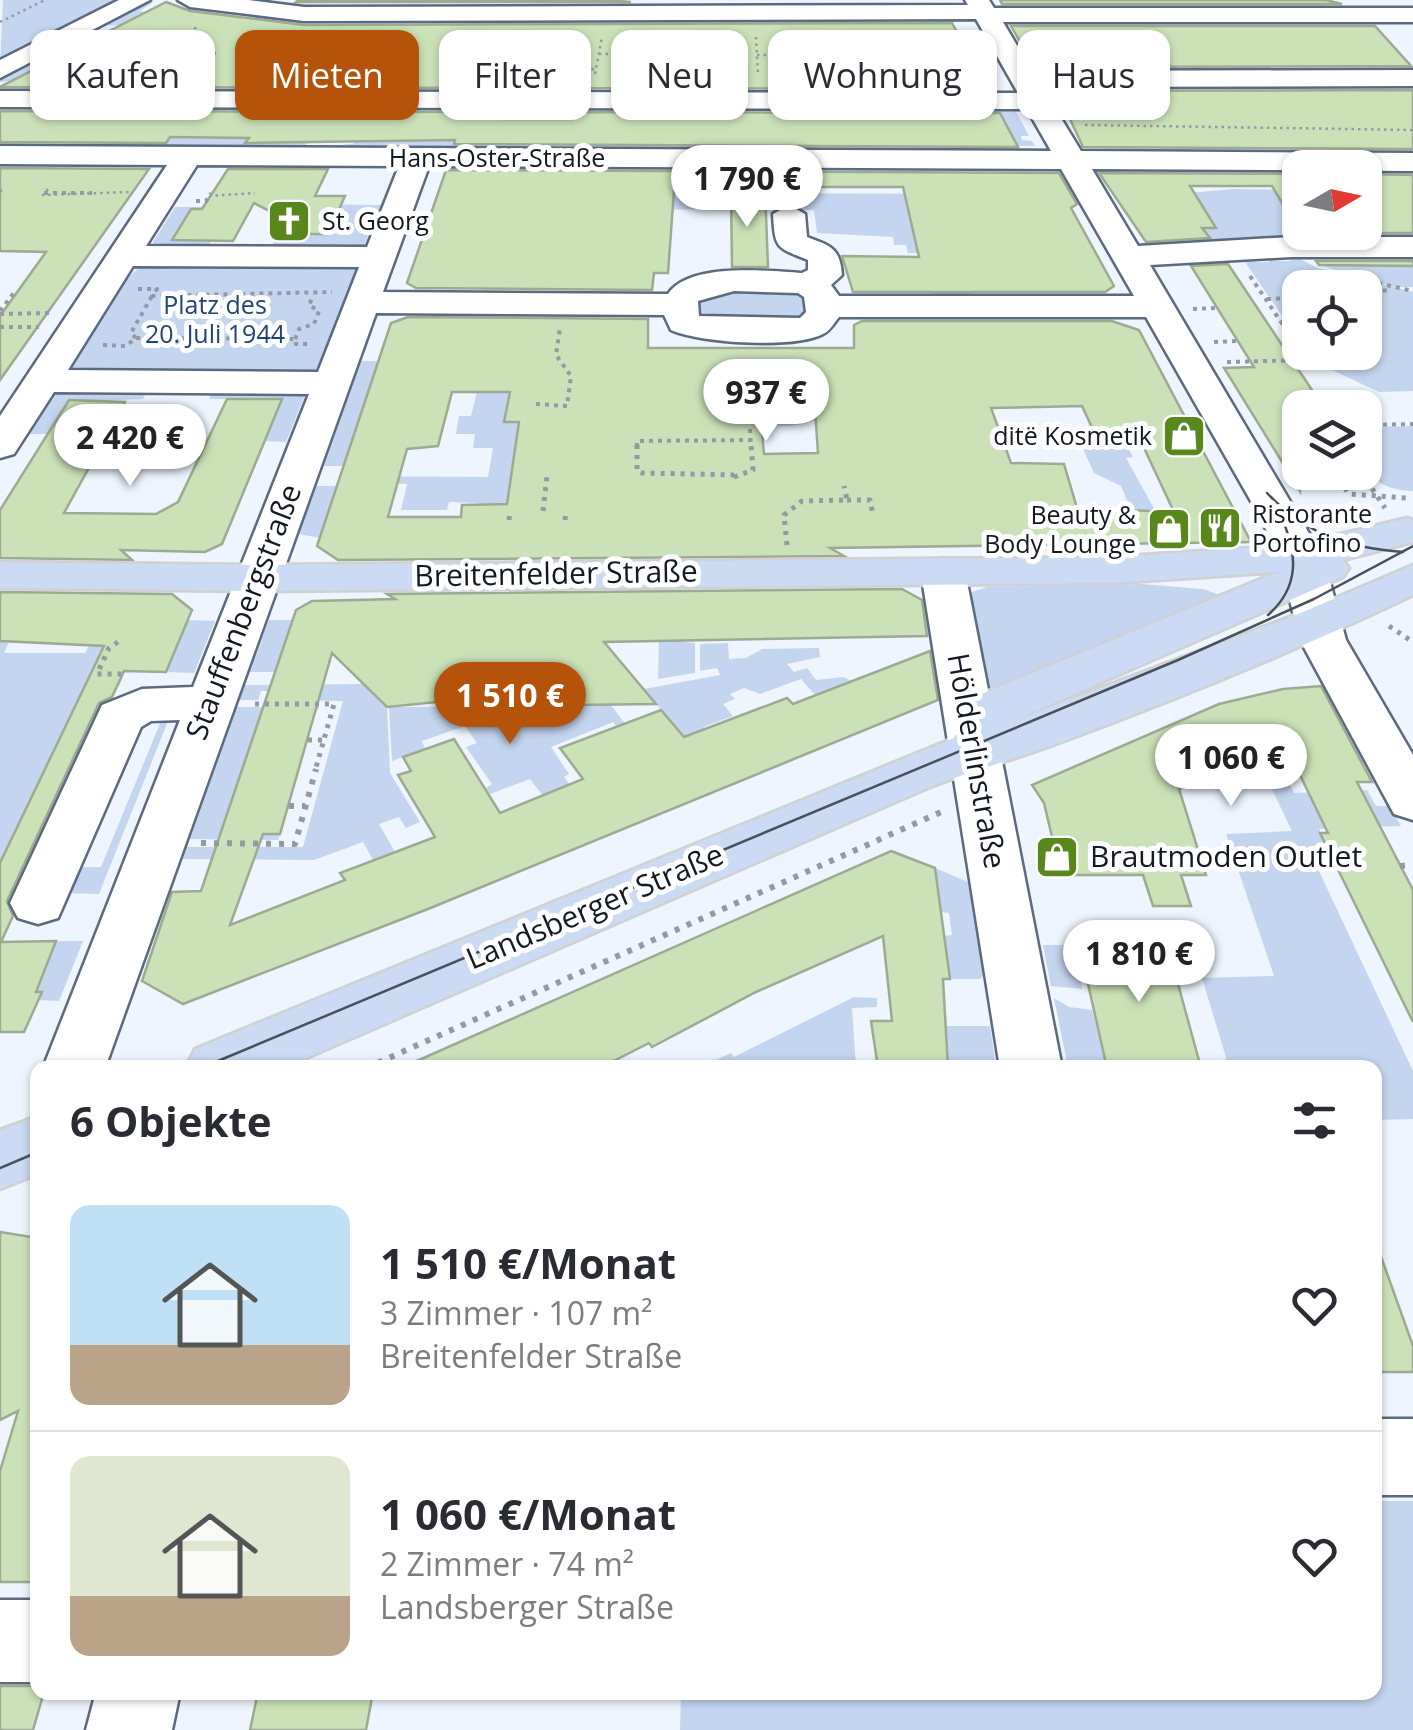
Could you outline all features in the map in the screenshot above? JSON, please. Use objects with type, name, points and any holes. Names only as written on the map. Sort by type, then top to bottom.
[{"type":"main road","name":"Landsberger Straße","points":[[236,1060],[974,748],[1032,734],[1303,588],[1405,518]]},
{"type":"main road","name":"Breitenfelder Straße","points":[[0,574],[257,578],[1112,570],[1303,588]]},
{"type":"main road","name":"Landsberger Straße","points":[[1303,588],[1394,596]]},
{"type":"main road","points":[[0,1160],[30,1147]]},
{"type":"street","points":[[0,70],[138,0]]},
{"type":"street","points":[[190,0],[279,12],[680,8],[755,16],[988,25],[1403,15],[1413,36]]},
{"type":"street","points":[[988,25],[1017,71]]},
{"type":"street","points":[[1170,86],[1413,78]]},
{"type":"street","points":[[748,100],[1017,90]]},
{"type":"street","points":[[0,99],[30,99]]},
{"type":"street","points":[[215,100],[235,100]]},
{"type":"street","points":[[1047,120],[1282,517],[1303,588],[1327,648],[1408,782]]},
{"type":"street","name":"Hans-Oster-Straße","points":[[0,155],[1413,162]]},
{"type":"street","points":[[0,446],[42,381],[123,272],[188,156]]},
{"type":"street","name":"Stauffenbergstraße","points":[[77,1060],[232,704],[257,578],[330,383],[355,298],[378,257],[416,157]]},
{"type":"street","points":[[355,298],[678,305],[684,322],[701,330],[792,330],[815,325],[822,318],[815,294],[824,275],[824,255],[791,242],[789,214]]},
{"type":"street","points":[[1126,257],[1413,246]]},
{"type":"street","points":[[123,272],[378,257]]},
{"type":"street","points":[[815,294],[1158,308]]},
{"type":"street","points":[[42,381],[330,383]]},
{"type":"street","name":"Hölderlinstraße","points":[[943,572],[1030,1060]]},
{"type":"street","points":[[38,904],[120,717],[142,705],[232,704]]},
{"type":"street","points":[[1382,1457],[1413,1457]]},
{"type":"street","points":[[0,1641],[30,1641]]},
{"type":"street","points":[[129,1730],[136,1700]]},
{"type":"path","points":[[0,22],[44,0]]},
{"type":"path","points":[[193,30],[230,5]]},
{"type":"path","points":[[591,95],[607,8]]},
{"type":"path","points":[[419,37],[442,10]]},
{"type":"path","points":[[266,30],[279,12]]},
{"type":"path","points":[[341,30],[350,14]]},
{"type":"path","points":[[755,16],[760,100]]},
{"type":"path","points":[[599,54],[611,54]]},
{"type":"path","points":[[757,55],[768,55]]},
{"type":"path","points":[[591,69],[596,69]]},
{"type":"path","points":[[220,100],[235,76]]},
{"type":"path","points":[[1078,126],[1413,130]]},
{"type":"path","points":[[48,189],[43,195],[130,192]]},
{"type":"path","points":[[92,195],[96,189]]},
{"type":"path","points":[[192,201],[206,201],[211,193],[255,193]]},
{"type":"path","points":[[1232,250],[1282,324]]},
{"type":"path","points":[[123,272],[157,289],[131,333],[136,338]]},
{"type":"path","points":[[0,312],[16,290]]},
{"type":"path","points":[[1382,290],[1413,290]]},
{"type":"path","points":[[152,296],[355,298]]},
{"type":"path","points":[[294,339],[299,329],[314,324],[319,311],[309,306],[313,296]]},
{"type":"path","points":[[1266,299],[1282,299]]},
{"type":"path","points":[[1256,306],[1270,306]]},
{"type":"path","points":[[1208,308],[1217,308]]},
{"type":"path","points":[[0,312],[52,312]]},
{"type":"path","points":[[536,404],[567,406],[570,372],[556,354],[562,312]]},
{"type":"path","points":[[0,327],[57,327]]},
{"type":"path","points":[[87,345],[126,346],[136,338],[294,339]]},
{"type":"path","points":[[294,339],[296,344],[312,344]]},
{"type":"path","points":[[1229,341],[1238,341]]},
{"type":"path","points":[[1190,363],[1282,361]]},
{"type":"path","points":[[1382,425],[1413,424]]},
{"type":"path","points":[[750,429],[753,470],[734,476],[637,470],[638,441],[750,440]]},
{"type":"path","points":[[652,480],[665,474]]},
{"type":"path","points":[[543,511],[547,476]]},
{"type":"path","points":[[844,486],[847,500]]},
{"type":"path","points":[[1346,490],[1349,494],[1375,492],[1405,518]]},
{"type":"path","points":[[1375,492],[1405,518]]},
{"type":"path","points":[[787,552],[784,515],[802,501],[870,500],[873,515]]},
{"type":"path","points":[[815,501],[817,515]]},
{"type":"path","points":[[508,520],[510,511]]},
{"type":"path","points":[[565,520],[566,511]]},
{"type":"path","points":[[1394,596],[1413,642]]},
{"type":"path","points":[[188,843],[295,844],[334,704],[232,704]]},
{"type":"path","points":[[308,740],[324,740]]},
{"type":"path","points":[[288,806],[305,806]]},
{"type":"path","points":[[384,1060],[952,807]]},
{"type":"path","points":[[1400,866],[1413,865]]},
{"type":"green space","points":[[3,0],[128,0],[69,30],[30,30],[30,50],[0,65]]},
{"type":"green space","points":[[156,0],[140,11],[169,17],[192,5],[215,11],[175,30],[140,30],[153,24],[140,23],[104,25]]},
{"type":"green space","points":[[546,22],[563,22],[560,30],[543,30]]},
{"type":"green space","points":[[30,62],[30,73],[16,81],[0,82],[0,78]]},
{"type":"green space","points":[[1015,110],[1029,136],[1021,136],[1022,140],[1032,141],[1035,146],[572,148],[571,140],[803,130],[802,120],[864,120],[873,126],[872,120],[970,120],[972,126],[1010,133],[1008,125],[978,126],[976,120],[997,120],[997,111]]},
{"type":"green space","points":[[108,120],[120,120],[114,127],[203,138],[351,130],[346,142],[308,142],[305,147],[90,146]]},
{"type":"green space","points":[[355,140],[547,141],[558,148],[311,147],[353,144]]},
{"type":"green space","points":[[1282,190],[1282,240],[1206,250],[1199,238],[1200,228],[1215,227],[1213,222],[1186,222],[1188,193]]},
{"type":"green space","points":[[649,193],[1002,194],[972,297],[933,297],[922,253],[908,253],[906,245],[894,245],[893,237],[817,233],[814,210],[589,209]]},
{"type":"green space","points":[[294,204],[381,205],[363,248],[269,252],[276,238],[328,234]]},
{"type":"green space","points":[[175,207],[231,207],[205,251],[155,248],[153,242]]},
{"type":"green space","points":[[1266,252],[1272,261],[1290,261],[1286,252],[1326,270],[1282,270],[1282,316],[1245,262],[1269,262]]},
{"type":"green space","name":"Platz des 20. Juli 1944","points":[[153,260],[355,262],[361,270],[321,372],[74,375],[67,369],[104,308],[128,278]]},
{"type":"green space","points":[[1319,265],[1413,266],[1413,287],[1382,283],[1382,270],[1336,270]]},
{"type":"green space","points":[[1382,284],[1413,292],[1413,391],[1375,390],[1332,370],[1382,370]]},
{"type":"green space","points":[[715,289],[799,292],[804,297],[806,318],[697,317],[695,301]]},
{"type":"green space","points":[[361,361],[381,361],[346,466],[324,466]]},
{"type":"green space","points":[[558,361],[506,415],[505,422],[559,422],[508,504],[449,502],[447,510],[401,510],[407,484],[338,483],[340,476],[488,477],[493,448],[473,448],[475,434],[456,434],[459,416],[471,416],[477,392]]},
{"type":"green space","points":[[785,386],[786,392],[780,393],[783,414],[816,414],[816,420],[775,425],[756,415],[724,387]]},
{"type":"green space","points":[[147,391],[143,399],[68,402],[52,434],[29,434],[52,397],[60,392]]},
{"type":"green space","points":[[213,391],[300,391],[305,395],[286,442],[264,441],[280,403],[275,399],[209,399]]},
{"type":"green space","points":[[1413,426],[1413,491],[1382,483],[1382,427]]},
{"type":"green space","points":[[1123,438],[1133,457],[1126,458],[1156,512],[1132,512],[1121,486],[1094,473],[1079,440]]},
{"type":"green space","points":[[316,486],[338,486],[320,538],[299,534]]},
{"type":"green space","points":[[1142,584],[1203,589],[1223,596],[990,695],[980,692],[966,594],[987,587]]},
{"type":"green space","points":[[187,620],[215,621],[194,673],[166,672]]},
{"type":"green space","points":[[269,620],[293,620],[276,672],[250,672]]},
{"type":"green space","points":[[659,635],[669,635],[670,641],[695,643],[695,673],[658,679]]},
{"type":"green space","points":[[92,640],[108,640],[92,676],[123,677],[119,686],[85,686],[0,863],[0,641],[9,642],[4,653],[85,653]]},
{"type":"green space","points":[[728,643],[729,659],[746,658],[762,649],[819,648],[820,657],[787,664],[794,672],[807,668],[816,680],[844,677],[853,682],[816,696],[801,679],[760,694],[744,688],[730,694],[735,699],[723,704],[733,716],[703,727],[710,737],[689,744],[644,689],[720,675],[717,668],[700,671],[700,644]]},
{"type":"green space","points":[[364,684],[387,707],[390,773],[420,822],[406,828],[399,817],[379,824],[399,859],[377,867],[363,842],[314,860],[182,859],[186,847],[303,847],[343,701],[277,700],[279,691],[261,691],[258,700],[239,700],[245,685]]},
{"type":"green space","points":[[610,696],[610,704],[637,739],[625,737],[613,722],[551,747],[569,774],[564,777],[574,791],[543,796],[530,779],[490,794],[486,788],[492,784],[466,747],[477,743],[465,726],[422,741],[425,749],[392,761],[389,707],[538,706]]},
{"type":"green space","points":[[237,707],[319,707],[316,713],[262,713],[223,834],[280,834],[278,840],[190,839]]},
{"type":"green space","points":[[163,716],[170,716],[99,894],[62,893],[73,867],[101,867]]},
{"type":"green space","points":[[1266,777],[1286,777],[1294,793],[1367,790],[1376,806],[1390,806],[1401,826],[1319,829],[1329,850],[1310,852],[1413,1071],[1413,1119],[1382,1120],[1382,1060],[1227,1060],[1202,978],[1274,976],[1226,834],[1292,831]]},
{"type":"green space","points":[[935,868],[968,882],[984,975],[980,979],[950,979],[945,936],[952,935],[949,913],[941,912]]},
{"type":"green space","points":[[56,941],[83,941],[59,1001],[38,1000],[41,992],[36,992]]},
{"type":"green space","points":[[1043,945],[1076,945],[1082,989],[1051,986]]},
{"type":"green space","points":[[854,997],[877,998],[877,1007],[852,1008],[856,1060],[716,1060],[731,1053],[734,1057]]},
{"type":"green space","points":[[1054,998],[1069,1007],[1092,1010],[1105,1060],[1067,1060]]},
{"type":"green space","points":[[943,1026],[990,1026],[995,1060],[947,1060]]},
{"type":"green space","points":[[1382,1501],[1413,1501],[1413,1730],[680,1730],[681,1700],[1382,1700]]},
{"type":"building","points":[[1000,0],[1326,0],[1342,4],[1002,4]]},
{"type":"building","points":[[297,1],[631,2],[296,2]]},
{"type":"building","points":[[166,2],[190,11],[304,25],[952,23],[956,30],[768,30],[768,88],[748,88],[748,30],[611,30],[611,88],[591,88],[591,30],[439,30],[439,88],[419,88],[419,30],[235,30],[235,87],[215,87],[215,30],[111,30]]},
{"type":"building","points":[[1011,26],[1375,26],[1411,66],[1170,67],[1170,30],[1017,30],[1017,36]]},
{"type":"building","points":[[30,72],[30,87],[0,87]]},
{"type":"building","points":[[1413,90],[1413,149],[1083,147],[1070,120],[1170,120],[1170,91]]},
{"type":"building","points":[[0,111],[30,111],[30,120],[215,120],[215,111],[235,111],[235,120],[419,120],[419,112],[439,112],[439,120],[591,120],[591,112],[611,112],[611,120],[748,120],[748,112],[768,112],[768,120],[997,120],[1000,113],[1018,147],[454,144],[455,140],[245,143],[249,138],[170,137],[166,143],[0,142]]},
{"type":"building","points":[[0,168],[149,169],[0,380],[0,316],[46,252],[0,251]]},
{"type":"building","points":[[228,169],[328,169],[315,196],[345,196],[328,234],[289,234],[294,224],[254,203],[233,241],[172,240],[191,209],[202,209]]},
{"type":"building","points":[[446,170],[1059,173],[1077,204],[1071,208],[1114,286],[1105,292],[853,292],[842,256],[919,257],[903,187],[774,187],[765,189],[768,267],[732,267],[731,191],[674,191],[668,273],[654,273],[652,290],[416,288],[407,283]]},
{"type":"building","points":[[1099,173],[1282,174],[1282,203],[1272,186],[1190,186],[1216,228],[1202,228],[1210,238],[1146,242]]},
{"type":"building","points":[[1382,174],[1413,175],[1413,233],[1382,233]]},
{"type":"building","points":[[1316,261],[1413,261],[1413,266],[1319,265]]},
{"type":"building","points":[[1228,264],[1282,345],[1282,370],[1299,370],[1312,390],[1282,390],[1282,462],[1224,368],[1254,367],[1191,266]]},
{"type":"building","points":[[408,317],[648,319],[648,348],[854,348],[854,325],[862,321],[1112,321],[1139,330],[1251,542],[830,548],[844,556],[338,560],[317,546],[391,323]],"holes":[[[757,381],[813,381],[818,453],[764,454]],[[452,392],[510,392],[504,422],[519,422],[507,504],[462,505],[461,517],[388,517],[407,449],[438,446]],[[1082,406],[1095,434],[1137,433],[1174,512],[1077,508],[1064,464],[1011,463],[991,408]]]},
{"type":"building","points":[[227,399],[282,399],[222,544],[205,552],[121,550],[132,560],[0,558],[0,510],[69,400],[125,402],[64,513],[156,514],[178,502]]},
{"type":"building","points":[[902,589],[922,600],[927,636],[604,642],[656,704],[570,705],[566,689],[387,707],[332,653],[280,834],[263,834],[230,925],[345,880],[340,873],[435,837],[398,775],[411,771],[403,757],[454,739],[500,813],[583,779],[560,748],[661,710],[684,737],[787,698],[793,704],[930,651],[938,700],[428,909],[183,1004],[142,981],[172,892],[201,891],[296,610],[312,601],[395,599],[387,594]]},
{"type":"building","points":[[0,592],[172,594],[192,610],[166,672],[124,671],[112,697],[99,703],[7,901],[13,916],[1,942],[56,941],[36,992],[42,992],[24,1032],[0,1032],[0,863],[104,646],[0,641]]},
{"type":"building","points":[[1321,686],[1372,782],[1357,782],[1413,890],[1413,1022],[1320,833],[1328,833],[1286,746],[1179,789],[1206,875],[1181,875],[1191,906],[1153,906],[1143,875],[1061,875],[1044,803],[1032,785],[1219,704],[1283,689]]},
{"type":"building","points":[[891,851],[935,868],[950,979],[943,979],[948,1060],[877,1060],[871,1021],[892,1021],[883,936],[756,992],[652,1047],[649,1043],[616,1060],[419,1060]]},
{"type":"building","points":[[1114,940],[1173,941],[1182,973],[1175,973],[1199,1060],[1105,1060],[1079,944],[1115,944]]},
{"type":"building","points":[[0,1232],[30,1237],[30,1582],[0,1582],[0,1471],[18,1411],[0,1420]]},
{"type":"building","points":[[1382,1259],[1413,1346],[1413,1372],[1382,1372]]},
{"type":"building","points":[[0,1686],[30,1686],[30,1700],[42,1700],[33,1730],[0,1730]]},
{"type":"building","points":[[256,1700],[372,1700],[366,1730],[250,1730]]},
{"type":"tram line","points":[[1267,493],[1312,529],[1364,547],[1402,552]]},
{"type":"tram line","points":[[1268,615],[1286,593],[1293,569],[1291,544],[1281,517]]},
{"type":"tram line","points":[[1402,552],[1413,546]]},
{"type":"tram line","points":[[220,1060],[1178,660],[1314,599],[1402,552]]},
{"type":"tram line","points":[[0,1168],[30,1155]]},
{"type":"place","name":"St. Georg","points":[[289,221]]},
{"type":"place","name":"ditë Kosmetik","points":[[1184,436]]},
{"type":"place","name":"Ristorante Portofino","points":[[1220,528]]},
{"type":"place","name":"Beauty & Body Lounge","points":[[1169,529]]},
{"type":"place","name":"Brautmoden Outlet","points":[[1057,857]]}]
